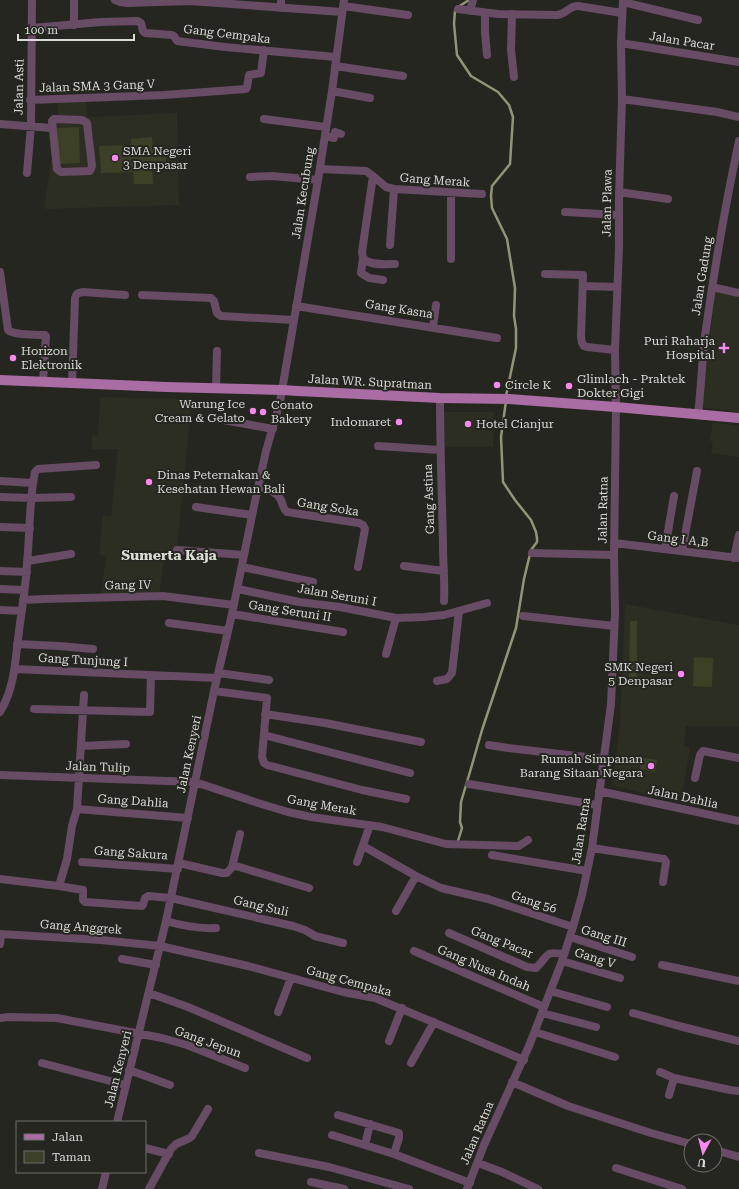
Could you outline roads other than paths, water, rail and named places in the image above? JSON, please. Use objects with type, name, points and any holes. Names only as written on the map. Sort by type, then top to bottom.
[{"type":"main road","name":"Jalan WR. Supratman","points":[[0,380],[72,384],[282,390],[440,398],[509,399],[739,418]]},
{"type":"street","name":"Jalan Asti","points":[[26,173],[31,126],[30,100],[32,0]]},
{"type":"street","points":[[32,28],[74,25],[74,0]]},
{"type":"street","points":[[115,0],[127,3],[190,1],[343,6],[408,16]]},
{"type":"street","points":[[470,11],[473,0]]},
{"type":"street","points":[[623,1],[698,20]]},
{"type":"street","name":"Jalan Plawa","points":[[616,407],[615,350],[622,99],[621,44],[623,1]]},
{"type":"street","name":"Jalan Kecubung","points":[[282,390],[320,169],[343,6]]},
{"type":"street","points":[[458,9],[485,13],[560,15],[570,7],[576,6],[622,13]]},
{"type":"street","points":[[485,13],[487,55]]},
{"type":"street","points":[[512,14],[511,50],[514,77]]},
{"type":"street","name":"Gang Cempaka","points":[[74,25],[101,22],[138,21],[141,23],[142,31],[145,33],[172,35],[177,41],[336,57]]},
{"type":"street","name":"Jalan Pacar","points":[[621,44],[739,62]]},
{"type":"street","name":"Jalan SMA 3 Gang V","points":[[30,100],[164,95],[246,89],[248,87],[249,75],[261,73],[264,50]]},
{"type":"street","points":[[335,66],[403,76]]},
{"type":"street","points":[[332,91],[370,98]]},
{"type":"street","points":[[622,99],[717,112],[739,117]]},
{"type":"street","points":[[54,119],[82,120],[87,123],[92,166],[90,171],[61,172],[58,170],[56,167],[52,128],[52,121],[54,119]]},
{"type":"street","points":[[264,119],[326,127]]},
{"type":"street","points":[[0,124],[52,128]]},
{"type":"street","points":[[325,136],[334,138],[335,132],[341,134]]},
{"type":"street","name":"Jalan Gadung","points":[[698,415],[705,338],[712,288],[726,202],[738,154],[739,141]]},
{"type":"street","name":"Gang Merak","points":[[320,169],[366,172],[386,187],[394,189],[482,194]]},
{"type":"street","points":[[250,177],[272,176],[318,180]]},
{"type":"street","points":[[373,176],[362,252],[363,258],[361,273],[369,278],[383,280]]},
{"type":"street","points":[[390,245],[394,189]]},
{"type":"street","points":[[619,192],[668,199]]},
{"type":"street","points":[[451,193],[451,259]]},
{"type":"street","points":[[565,212],[619,215]]},
{"type":"street","points":[[363,258],[372,263],[395,264]]},
{"type":"street","points":[[0,272],[9,332],[46,336],[43,382]]},
{"type":"street","points":[[545,274],[583,275],[582,343],[587,347],[615,350]]},
{"type":"street","points":[[583,286],[617,287]]},
{"type":"street","points":[[712,288],[739,293]]},
{"type":"street","points":[[72,384],[76,295],[83,292],[125,295]]},
{"type":"street","points":[[142,295],[211,298],[214,301],[217,313],[221,316],[294,320]]},
{"type":"street","points":[[433,327],[436,305]]},
{"type":"street","name":"Gang Kasna","points":[[296,306],[497,338]]},
{"type":"street","points":[[216,388],[217,351]]},
{"type":"street","name":"Jalan Kenyeri","points":[[117,1121],[166,921],[214,691],[238,589],[258,487],[282,390]]},
{"type":"street","name":"Gang Astina","points":[[440,398],[444,600]]},
{"type":"street","name":"Jalan Ratna","points":[[468,1186],[484,1145],[512,1082],[524,1060],[544,1010],[570,938],[592,848],[612,689],[616,407]]},
{"type":"street","points":[[218,419],[273,429]]},
{"type":"street","points":[[378,446],[440,450]]},
{"type":"street","points":[[0,712],[11,687],[15,669],[27,572],[35,472],[38,469],[96,465]]},
{"type":"street","points":[[682,551],[697,471]]},
{"type":"street","points":[[0,481],[34,483]]},
{"type":"street","name":"Gang Soka","points":[[258,487],[274,492],[281,500],[283,508],[287,512],[364,525],[365,529],[358,567]]},
{"type":"street","points":[[665,549],[674,496]]},
{"type":"street","points":[[0,497],[71,497]]},
{"type":"street","points":[[196,507],[252,515]]},
{"type":"street","points":[[0,527],[30,528]]},
{"type":"street","points":[[736,558],[739,535]]},
{"type":"street","name":"Gang I A,B","points":[[614,543],[736,558]]},
{"type":"street","points":[[177,550],[244,554]]},
{"type":"street","points":[[532,552],[614,555]]},
{"type":"street","points":[[28,561],[71,554]]},
{"type":"street","points":[[404,566],[444,571]]},
{"type":"street","points":[[242,567],[313,582]]},
{"type":"street","points":[[0,571],[27,572]]},
{"type":"street","points":[[0,589],[24,590]]},
{"type":"street","name":"Jalan Seruni I","points":[[238,589],[299,602],[340,607],[396,618],[424,617],[444,614],[487,603]]},
{"type":"street","name":"Gang IV","points":[[23,600],[163,596],[234,605]]},
{"type":"street","points":[[0,610],[22,611]]},
{"type":"street","points":[[437,681],[447,679],[452,673],[459,611]]},
{"type":"street","name":"Gang Seruni II","points":[[232,614],[343,632]]},
{"type":"street","points":[[523,616],[614,626]]},
{"type":"street","points":[[386,654],[396,618]]},
{"type":"street","points":[[169,623],[228,631]]},
{"type":"street","points":[[17,644],[93,649]]},
{"type":"street","name":"Gang Tunjung I","points":[[15,669],[151,675],[233,675],[269,680]]},
{"type":"street","points":[[34,708],[150,712],[151,675]]},
{"type":"street","points":[[214,691],[267,698],[262,760],[267,765],[362,790],[406,799]]},
{"type":"street","points":[[0,880],[59,886],[67,859],[72,826],[77,809],[84,695]]},
{"type":"street","points":[[266,714],[325,723],[421,742]]},
{"type":"street","points":[[264,735],[410,773]]},
{"type":"street","points":[[81,746],[126,744]]},
{"type":"street","points":[[489,745],[603,758]]},
{"type":"street","points":[[695,778],[700,755],[703,751],[739,758]]},
{"type":"street","name":"Jalan Tulip","points":[[0,775],[195,782]]},
{"type":"street","name":"Gang Merak","points":[[195,782],[288,812],[311,817],[382,827],[446,844],[519,846],[528,840]]},
{"type":"street","points":[[469,784],[597,805]]},
{"type":"street","name":"Jalan Dahlia","points":[[599,791],[739,821]]},
{"type":"street","name":"Gang Dahlia","points":[[77,809],[188,818]]},
{"type":"street","points":[[357,862],[370,825]]},
{"type":"street","points":[[240,834],[232,867],[236,866],[309,888]]},
{"type":"street","name":"Gang 56","points":[[363,846],[416,876],[441,888],[488,899],[573,927]]},
{"type":"street","points":[[592,848],[664,859],[666,862],[663,882]]},
{"type":"street","points":[[492,854],[587,872]]},
{"type":"street","name":"Gang Sakura","points":[[82,862],[178,866],[222,873],[227,873],[232,867]]},
{"type":"street","points":[[396,912],[416,876]]},
{"type":"street","name":"Gang Suli","points":[[59,886],[83,890],[83,900],[85,902],[142,906],[144,905],[145,898],[148,896],[171,898],[294,926],[315,936],[343,943]]},
{"type":"street","points":[[166,921],[191,928],[216,928]]},
{"type":"street","points":[[0,934],[0,944]]},
{"type":"street","name":"Gang Anggrek","points":[[0,934],[101,940],[160,946]]},
{"type":"street","name":"Gang Pacar","points":[[449,934],[527,967],[536,968],[548,954],[552,952],[563,957]]},
{"type":"street","name":"Gang III","points":[[570,938],[632,957]]},
{"type":"street","name":"Gang Cempaka","points":[[160,946],[248,966],[343,992],[375,998],[524,1060]]},
{"type":"street","name":"Gang Nusa Indah","points":[[414,952],[544,1010],[596,1027]]},
{"type":"street","name":"Gang V","points":[[563,957],[620,978]]},
{"type":"street","points":[[122,960],[156,965]]},
{"type":"street","points":[[662,965],[739,981]]},
{"type":"street","points":[[278,1012],[291,978]]},
{"type":"street","points":[[550,991],[607,1007]]},
{"type":"street","points":[[149,993],[188,1007],[307,1058]]},
{"type":"street","points":[[389,1041],[402,1008]]},
{"type":"street","points":[[633,1013],[739,1041]]},
{"type":"street","name":"Gang Jepun","points":[[0,1018],[57,1018],[162,1038],[187,1045],[245,1068]]},
{"type":"street","points":[[411,1063],[434,1022]]},
{"type":"street","points":[[535,1032],[614,1057]]},
{"type":"street","points":[[42,1063],[125,1085]]},
{"type":"street","points":[[129,1070],[170,1085]]},
{"type":"street","points":[[660,1072],[674,1078],[739,1091]]},
{"type":"street","points":[[669,1096],[674,1078]]},
{"type":"street","points":[[512,1082],[568,1106],[683,1142]]},
{"type":"street","points":[[149,1189],[176,1144],[190,1138],[197,1130],[208,1109]]},
{"type":"street","points":[[338,1115],[399,1133],[394,1154]]},
{"type":"street","points":[[365,1145],[370,1124]]},
{"type":"street","points":[[332,1135],[394,1154],[468,1186]]},
{"type":"street","points":[[146,1148],[169,1154]]},
{"type":"street","points":[[723,1152],[739,1156]]},
{"type":"street","points":[[259,1153],[329,1167],[409,1189]]},
{"type":"street","points":[[478,1162],[538,1189]]},
{"type":"street","points":[[616,1168],[682,1189]]},
{"type":"street","points":[[102,1189],[106,1173]]},
{"type":"street","points":[[311,1182],[344,1189]]},
{"type":"waterway","points":[[469,0],[458,7],[455,11],[454,24],[457,55],[471,76],[498,92],[509,105],[513,117],[510,164],[492,186],[491,196],[492,208],[507,239],[515,288],[514,316],[516,348],[506,396]]},
{"type":"waterway","points":[[457,844],[462,828],[460,822],[461,802],[482,730],[516,628],[524,579],[531,550],[537,542],[536,532],[531,520],[503,482],[501,437],[506,401]]},
{"type":"place","name":"SMA Negeri 3 Denpasar","points":[[115,158]]},
{"type":"place","name":"Puri Raharja Hospital","points":[[724,348]]},
{"type":"place","name":"Horizon Elektronik","points":[[13,358]]},
{"type":"place","name":"Circle K","points":[[497,385]]},
{"type":"place","name":"Glimlach - Praktek Dokter Gigi","points":[[569,386]]},
{"type":"place","name":"Warung Ice Cream & Gelato","points":[[253,411]]},
{"type":"place","name":"Conato Bakery","points":[[263,412]]},
{"type":"place","name":"Indomaret","points":[[399,422]]},
{"type":"place","name":"Hotel Cianjur","points":[[468,424]]},
{"type":"place","name":"Dinas Peternakan & Kesehatan Hewan Bali","points":[[149,482]]},
{"type":"place","name":"SMK Negeri 5 Denpasar","points":[[681,674]]},
{"type":"place","name":"Rumah Simpanan Barang Sitaan Negara","points":[[651,766]]},
{"type":"district","name":"Sumerta Kaja","points":[[169,555]]}]
